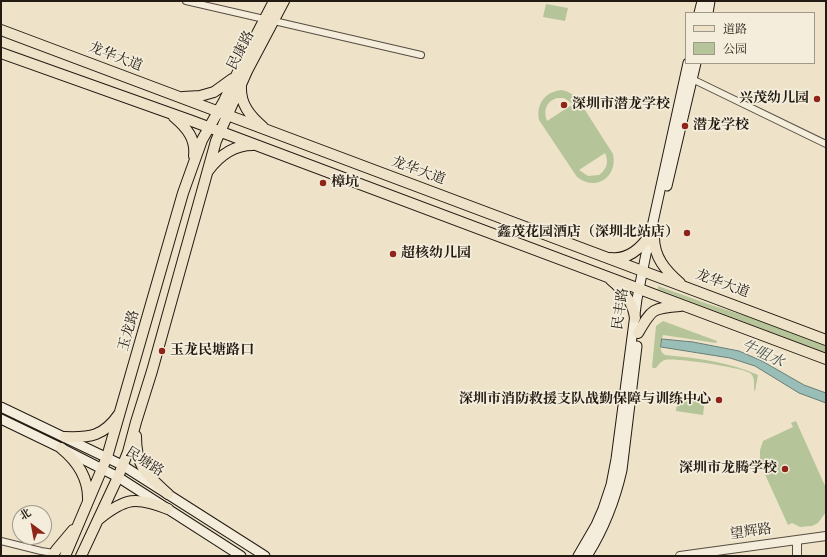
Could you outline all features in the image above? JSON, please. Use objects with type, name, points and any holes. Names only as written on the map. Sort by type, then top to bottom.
[{"type":"main road","name":"民康路","points":[[269,20],[274,1]]},
{"type":"main road","name":"民康路","points":[[222,114],[269,20],[284,1]]},
{"type":"main road","points":[[699,12],[702,1]]},
{"type":"main road","points":[[708,12],[710,1]]},
{"type":"main road","name":"龙华大道","points":[[1,30],[826,340]]},
{"type":"main road","points":[[1,53],[168,112],[826,359]]},
{"type":"main road","name":"民丰路","points":[[587,556],[602,529],[614,501],[619,481],[642,290],[688,64]]},
{"type":"main road","name":"民丰路","points":[[652,236],[696,64]]},
{"type":"main road","points":[[177,96],[200,96],[213,92],[238,80],[244,105],[266,130]]},
{"type":"main road","points":[[168,112],[191,136],[194,144],[194,161]]},
{"type":"main road","points":[[81,556],[118,477],[132,435],[152,371],[199,198],[219,131],[222,114]]},
{"type":"main road","name":"玉龙路","points":[[65,556],[107,457],[183,193],[194,161],[208,127],[222,114]]},
{"type":"main road","points":[[206,175],[216,163],[229,152],[244,146],[255,145]]},
{"type":"main road","points":[[183,193],[199,198]]},
{"type":"main road","points":[[607,257],[619,258],[631,254],[652,236],[659,260],[673,277],[686,287]]},
{"type":"main road","points":[[604,276],[617,285],[628,298],[635,318]]},
{"type":"main road","name":"民丰路","points":[[578,556],[596,525],[611,485],[616,459],[635,318],[642,290]]},
{"type":"main road","points":[[638,333],[649,314],[654,310],[662,307],[684,306]]},
{"type":"main road","name":"民塘路","points":[[1,407],[107,457],[265,556]]},
{"type":"main road","points":[[65,437],[87,436],[100,433],[111,423],[122,409]]},
{"type":"main road","name":"民塘路","points":[[1,419],[118,477],[241,556]]},
{"type":"main road","points":[[136,422],[136,448],[140,463],[149,477],[168,494]]},
{"type":"main road","points":[[116,429],[132,435]]},
{"type":"main road","points":[[61,448],[74,460],[80,470],[86,486],[88,500],[105,504]]},
{"type":"main road","points":[[97,520],[109,511],[130,501],[141,500],[152,502],[168,509]]},
{"type":"main road","points":[[53,554],[78,523]]},
{"type":"main road","points":[[86,556],[92,532]]},
{"type":"street","points":[[186,1],[421,55]]},
{"type":"street","points":[[692,79],[826,144]]},
{"type":"street","points":[[39,437],[44,428]]},
{"type":"street","name":"望辉路","points":[[680,556],[826,536]]},
{"type":"street","points":[[797,540],[797,556]]},
{"type":"street","points":[[1,541],[53,554]]},
{"type":"green space","points":[[546,4],[568,8],[565,21],[543,17]]},
{"type":"green space","points":[[555,91],[566,91],[576,96],[613,154],[614,162],[612,169],[604,180],[591,183],[577,177],[539,120],[538,114],[540,104],[546,96]],"holes":[[[557,98],[564,98],[573,104],[547,121],[545,114],[546,107],[550,101]],[[605,153],[607,159],[606,165],[604,170],[599,175],[588,176],[579,170]]]},
{"type":"green space","points":[[658,286],[752,318],[826,346],[826,353],[658,289]]},
{"type":"green space","points":[[663,321],[717,341],[716,343],[663,335],[661,351],[665,355],[713,361],[758,375],[755,391],[752,375],[735,368],[694,361],[671,359],[660,363],[656,368],[653,368],[656,326]]},
{"type":"green space","points":[[678,395],[705,399],[703,415],[676,411]]},
{"type":"green space","points":[[796,421],[826,488],[826,512],[818,523],[812,526],[800,527],[792,523],[788,525],[758,459],[760,458],[760,450],[763,441],[793,427],[791,423]]},
{"type":"water","points":[[662,339],[693,342],[739,351],[762,361],[804,385],[826,393],[826,403],[799,393],[755,366],[730,358],[661,347]]},
{"type":"place","name":"兴茂幼儿园","points":[[817,99]]},
{"type":"place","name":"深圳市潜龙学校","points":[[564,105]]},
{"type":"place","name":"潜龙学校","points":[[685,126]]},
{"type":"place","name":"樟坑","points":[[323,183]]},
{"type":"place","name":"鑫茂花园酒店（深圳北站店）","points":[[687,233]]},
{"type":"place","name":"超核幼儿园","points":[[393,254]]},
{"type":"place","name":"玉龙民塘路口","points":[[162,351]]},
{"type":"place","name":"深圳市消防救援支队战勤保障与训练中心","points":[[719,400]]},
{"type":"place","name":"深圳市龙腾学校","points":[[785,469]]},
{"type":"water label","name":"牛咀水","points":[[762,355]]}]
